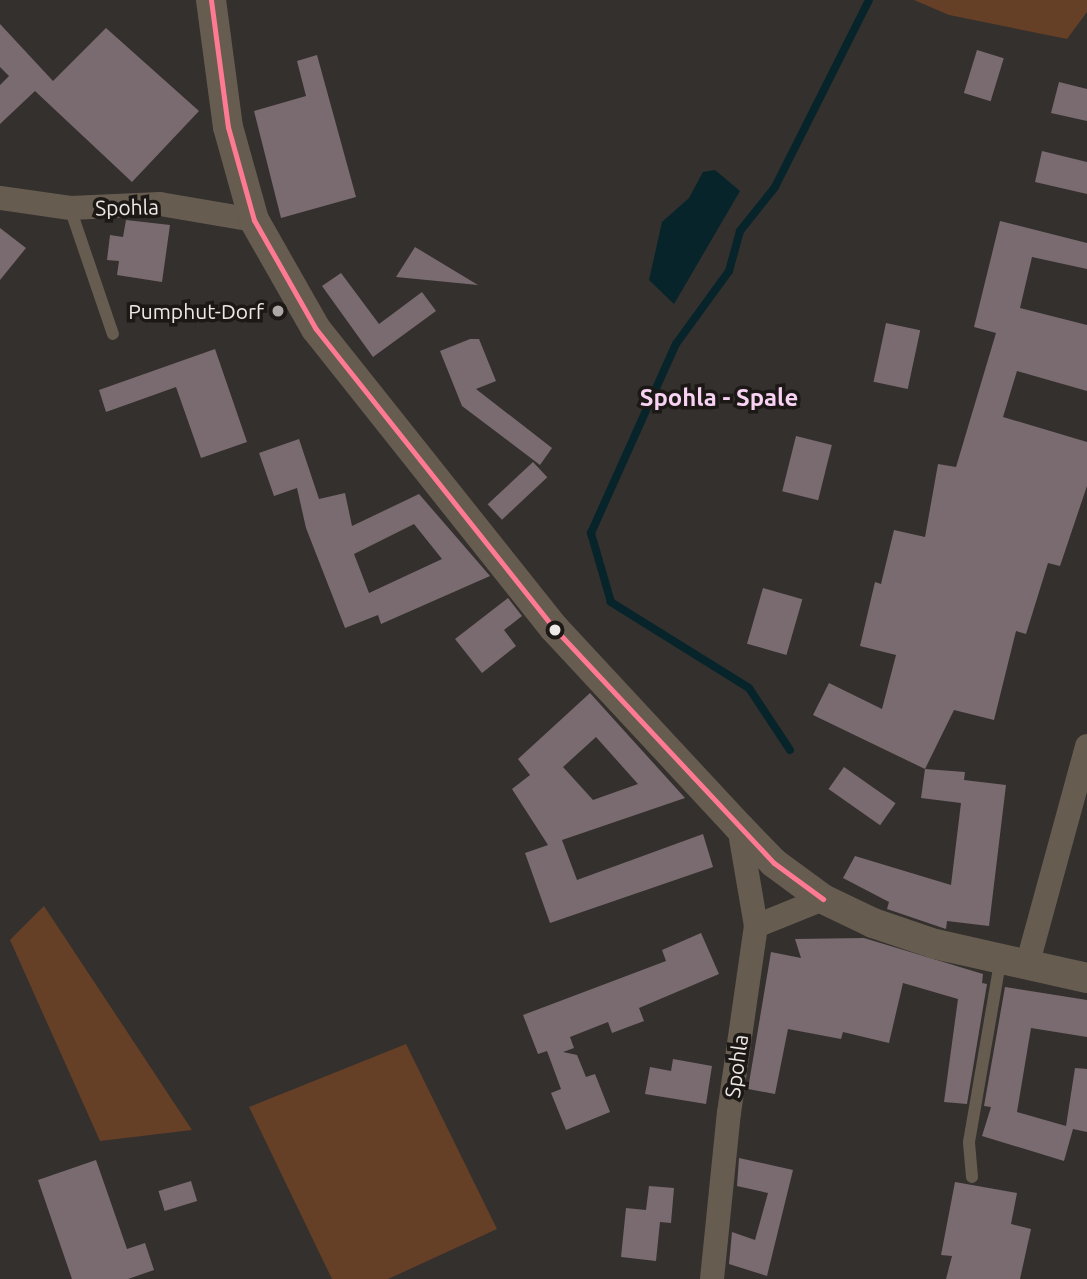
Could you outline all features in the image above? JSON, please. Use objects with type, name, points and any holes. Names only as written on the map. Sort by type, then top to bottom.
[{"type":"street","points":[[211,0],[228,127],[254,220],[316,329],[397,436],[554,628],[774,863],[823,899],[873,923],[935,944],[1014,959],[1087,978]]},
{"type":"street","name":"Spohla","points":[[0,198],[70,208],[160,204],[254,220]]},
{"type":"street","points":[[1014,959],[1087,746]]},
{"type":"street","name":"Spohla","points":[[712,1279],[729,1113],[756,926],[739,827]]},
{"type":"street","points":[[756,926],[823,899]]},
{"type":"lane","points":[[70,208],[113,334]]},
{"type":"lane","points":[[972,1177],[969,1142],[1014,959]]},
{"type":"shaded area","points":[[914,0],[1087,0],[1087,12],[1067,39],[949,15]]},
{"type":"shaded area","points":[[44,906],[192,1130],[100,1141],[10,940]]},
{"type":"shaded area","points":[[406,1044],[497,1229],[388,1279],[332,1279],[249,1107]]},
{"type":"water","points":[[715,170],[740,191],[674,304],[649,280],[662,222],[689,198],[703,172]]},
{"type":"building","points":[[0,24],[53,81],[106,28],[199,111],[132,182],[35,91],[0,124],[0,85],[9,76],[0,67]]},
{"type":"building","points":[[977,50],[1004,58],[991,101],[964,93]]},
{"type":"building","points":[[317,55],[356,197],[281,218],[254,111],[306,96],[297,61]]},
{"type":"building","points":[[1059,82],[1087,89],[1087,121],[1051,113]]},
{"type":"building","points":[[1042,151],[1087,162],[1087,194],[1035,182]]},
{"type":"building","points":[[126,220],[170,225],[162,282],[117,275],[119,261],[107,260],[110,235],[123,237]]},
{"type":"building","points":[[1000,221],[1087,243],[1087,269],[1032,257],[1020,308],[1087,325],[1087,391],[1017,371],[1003,417],[1087,442],[1087,486],[1060,566],[1048,563],[1026,634],[1016,631],[994,720],[954,710],[925,769],[813,715],[829,683],[882,709],[896,655],[860,646],[875,582],[881,584],[894,530],[925,537],[938,464],[956,467],[996,333],[974,327]]},
{"type":"building","points":[[0,228],[26,248],[0,280]]},
{"type":"building","points":[[415,247],[478,285],[396,277]]},
{"type":"building","points":[[341,273],[379,324],[422,292],[436,311],[373,357],[322,286]]},
{"type":"building","points":[[886,323],[920,330],[908,389],[874,382]]},
{"type":"building","points":[[470,339],[479,339],[496,381],[476,389],[552,448],[540,465],[462,406],[440,351]]},
{"type":"building","points":[[215,349],[247,442],[201,458],[176,387],[106,412],[99,390]]},
{"type":"building","points":[[796,436],[832,445],[818,500],[782,491]]},
{"type":"building","points":[[299,439],[319,499],[345,493],[352,526],[419,494],[490,576],[381,624],[378,615],[345,628],[306,528],[297,488],[274,496],[259,453]],"holes":[[[414,524],[442,559],[369,593],[354,554]]]},
{"type":"building","points":[[533,462],[547,477],[502,520],[488,504]]},
{"type":"building","points":[[763,588],[802,599],[786,655],[747,644]]},
{"type":"building","points":[[508,598],[522,616],[504,630],[516,646],[482,673],[455,639]]},
{"type":"building","points":[[590,693],[685,798],[562,840],[577,880],[703,834],[713,867],[550,923],[525,853],[548,845],[512,789],[530,775],[518,759]],"holes":[[[596,737],[638,784],[593,800],[563,767]]]},
{"type":"building","points":[[844,767],[896,803],[880,825],[829,789]]},
{"type":"building","points":[[925,769],[965,772],[964,780],[1006,785],[989,926],[947,921],[946,929],[887,909],[889,902],[843,878],[855,856],[951,885],[961,803],[921,798]]},
{"type":"building","points":[[701,933],[719,974],[639,1008],[644,1021],[612,1033],[608,1022],[570,1037],[574,1048],[563,1052],[577,1055],[586,1077],[595,1074],[610,1112],[566,1130],[551,1093],[561,1089],[547,1051],[538,1054],[523,1015],[666,961],[662,950]]},
{"type":"building","points":[[864,938],[983,974],[982,983],[987,984],[967,1104],[944,1102],[958,999],[903,983],[889,1043],[843,1032],[841,1039],[788,1029],[775,1094],[748,1089],[771,952],[801,958],[795,939]]},
{"type":"building","points":[[1005,987],[1087,1000],[1087,1037],[1031,1028],[1017,1112],[1066,1126],[1075,1068],[1087,1069],[1087,1132],[1073,1129],[1064,1161],[982,1136],[991,1107],[984,1106]]},
{"type":"building","points":[[673,1059],[712,1066],[706,1104],[645,1094],[650,1067],[671,1071]]},
{"type":"building","points":[[739,1158],[793,1170],[767,1276],[729,1264],[732,1232],[755,1240],[768,1193],[737,1186]]},
{"type":"building","points":[[96,1160],[127,1249],[145,1243],[154,1270],[128,1279],[72,1279],[38,1180]]},
{"type":"building","points":[[191,1181],[197,1201],[165,1211],[158,1191]]},
{"type":"building","points":[[955,1182],[1017,1193],[1011,1224],[1031,1229],[1020,1279],[946,1279],[952,1256],[941,1255]]},
{"type":"building","points":[[649,1186],[674,1188],[671,1223],[660,1222],[656,1261],[621,1257],[626,1208],[646,1210]]},
{"type":"waterway","points":[[790,750],[749,688],[611,602],[591,533],[676,344],[729,271],[740,231],[775,187],[869,0]]},
{"type":"transit line","points":[[211,0],[228,127],[254,220],[316,329],[554,628],[774,863],[823,899]]},
{"type":"place","name":"Pumphut-Dorf","points":[[278,311]]},
{"type":"district","name":"Spohla - Spale","points":[[719,398]]}]
